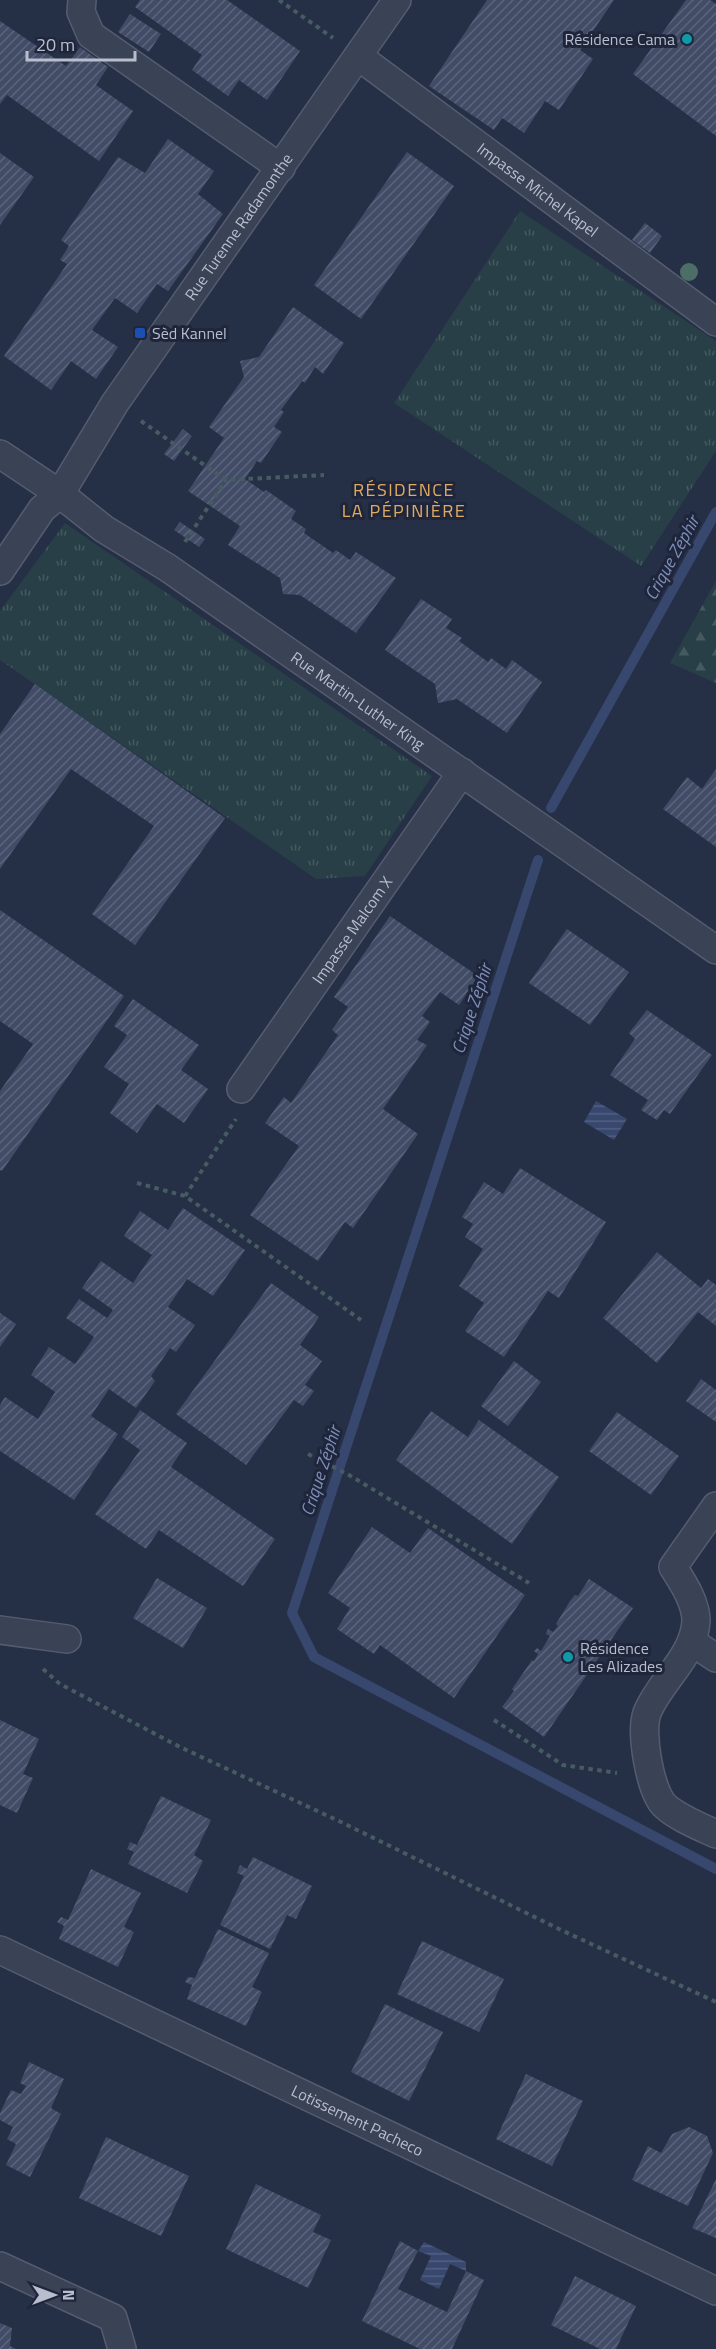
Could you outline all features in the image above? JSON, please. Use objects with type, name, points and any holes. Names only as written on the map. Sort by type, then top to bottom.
[{"type":"street","points":[[82,0],[81,12],[91,35],[281,168]]},
{"type":"street","name":"Rue Turenne Radamonthe","points":[[0,571],[42,509],[60,494],[116,403],[397,0]]},
{"type":"street","name":"Impasse Michel Kapel","points":[[358,56],[716,322]]},
{"type":"street","name":"Rue Martin-Luther King","points":[[0,454],[60,494],[104,529],[168,568],[716,950]]},
{"type":"street","name":"Impasse Malcom X","points":[[241,1089],[462,772]]},
{"type":"street","points":[[716,1506],[673,1567],[688,1590],[696,1620],[692,1642],[646,1714],[645,1747],[651,1777],[664,1805],[692,1823],[716,1834]]},
{"type":"street","points":[[2,1631],[67,1639]]},
{"type":"street","points":[[692,1642],[716,1658]]},
{"type":"street","name":"Lotissement Pacheco","points":[[0,1950],[716,2291]]},
{"type":"street","points":[[0,2266],[113,2318],[122,2349]]},
{"type":"path","points":[[279,0],[358,56]]},
{"type":"path","points":[[116,403],[226,480],[324,475]]},
{"type":"path","points":[[168,568],[226,480]]},
{"type":"path","points":[[185,1196],[237,1118],[241,1089]]},
{"type":"path","points":[[138,1183],[185,1196],[361,1320]]},
{"type":"path","points":[[308,1455],[349,1475],[529,1583]]},
{"type":"path","points":[[2,1631],[60,1684],[180,1747],[716,2002]]},
{"type":"path","points":[[494,1720],[563,1765],[651,1777]]},
{"type":"green space","points":[[520,211],[716,341],[716,451],[641,566],[394,403]]},
{"type":"green space","points":[[65,523],[432,776],[365,876],[316,879],[0,660],[0,611]]},
{"type":"green space","points":[[716,581],[716,683],[670,663]]},
{"type":"water","points":[[596,1101],[627,1119],[614,1140],[584,1122]]},
{"type":"water","points":[[424,2242],[466,2262],[466,2271],[450,2264],[439,2289],[420,2280],[431,2256],[418,2251]]},
{"type":"building","points":[[140,0],[227,0],[300,51],[267,100],[239,80],[228,96],[192,70],[202,55],[135,7]]},
{"type":"building","points":[[487,0],[614,0],[580,50],[593,59],[559,110],[545,101],[524,133],[502,118],[494,130],[429,86]]},
{"type":"building","name":"Résidence Cama","points":[[686,0],[710,0],[716,4],[716,136],[633,74]]},
{"type":"building","points":[[130,14],[161,34],[149,52],[118,32]]},
{"type":"building","points":[[0,21],[66,66],[80,47],[108,67],[96,85],[133,111],[99,161],[7,95],[0,104]]},
{"type":"building","points":[[168,139],[214,171],[198,194],[223,214],[168,291],[157,284],[137,313],[115,298],[92,330],[118,347],[96,379],[71,361],[51,390],[4,356],[67,264],[60,260],[69,246],[61,240],[118,157],[145,173]]},
{"type":"building","points":[[407,152],[454,186],[361,319],[314,285]]},
{"type":"building","points":[[0,153],[34,177],[0,225]]},
{"type":"building","points":[[645,223],[662,236],[650,253],[632,240]]},
{"type":"building","points":[[293,307],[344,343],[323,374],[315,367],[305,383],[302,381],[281,410],[284,412],[274,427],[282,432],[261,463],[257,461],[245,479],[264,492],[266,490],[296,511],[291,519],[306,529],[304,533],[333,553],[336,550],[350,560],[356,552],[396,578],[356,633],[300,595],[283,594],[280,578],[228,545],[240,526],[188,491],[224,438],[209,427],[244,377],[240,361],[259,357]]},
{"type":"building","points":[[183,429],[192,436],[174,461],[164,454]]},
{"type":"building","points":[[180,522],[205,539],[199,547],[174,530]]},
{"type":"building","points":[[421,599],[452,619],[446,628],[462,638],[459,641],[488,662],[491,658],[506,669],[512,660],[542,682],[507,733],[457,699],[438,703],[435,684],[385,650]]},
{"type":"building","points":[[35,684],[225,818],[135,945],[92,914],[154,826],[71,769],[0,869],[0,734]]},
{"type":"building","points":[[716,769],[716,847],[663,809],[687,777],[702,789]]},
{"type":"building","points":[[0,910],[124,996],[2,1171],[0,1170],[0,1091],[33,1044],[0,1021]]},
{"type":"building","points":[[390,916],[478,976],[459,1005],[440,992],[422,1016],[430,1022],[417,1040],[427,1045],[383,1109],[418,1134],[353,1228],[345,1222],[318,1261],[250,1215],[299,1146],[265,1123],[284,1097],[291,1103],[338,1035],[332,1030],[348,1007],[334,997]]},
{"type":"building","points":[[567,929],[629,972],[590,1025],[529,983]]},
{"type":"building","points":[[133,999],[199,1045],[181,1070],[208,1089],[184,1123],[157,1104],[137,1133],[110,1113],[129,1084],[104,1067],[127,1035],[114,1026]]},
{"type":"building","points":[[647,1010],[712,1055],[670,1114],[664,1110],[657,1120],[641,1110],[648,1100],[610,1075],[635,1039],[629,1033]]},
{"type":"building","points":[[520,1168],[606,1222],[559,1298],[548,1291],[504,1357],[465,1331],[484,1303],[459,1286],[483,1249],[465,1237],[473,1224],[462,1217],[484,1182],[503,1194]]},
{"type":"building","points":[[183,1208],[245,1250],[213,1296],[187,1279],[168,1307],[195,1325],[176,1352],[170,1348],[151,1376],[155,1381],[136,1408],[109,1389],[91,1416],[118,1434],[74,1500],[0,1451],[0,1405],[5,1397],[38,1419],[55,1392],[31,1375],[49,1347],[75,1364],[94,1337],[66,1318],[79,1299],[107,1318],[113,1310],[82,1288],[101,1261],[133,1283],[152,1255],[124,1236],[140,1211],[168,1230]]},
{"type":"building","points":[[657,1252],[701,1288],[708,1279],[716,1285],[716,1326],[698,1312],[657,1363],[603,1318]]},
{"type":"building","points":[[271,1283],[319,1317],[300,1345],[322,1361],[305,1385],[314,1391],[303,1406],[294,1400],[246,1465],[176,1414]]},
{"type":"building","points":[[0,1313],[16,1324],[0,1347]]},
{"type":"building","points":[[514,1361],[541,1382],[508,1426],[481,1406]]},
{"type":"building","points":[[701,1379],[716,1390],[716,1422],[686,1401]]},
{"type":"building","points":[[140,1410],[187,1443],[171,1467],[275,1539],[243,1586],[159,1530],[146,1549],[95,1514],[140,1450],[122,1437]]},
{"type":"building","points":[[431,1411],[468,1437],[479,1420],[559,1477],[512,1544],[396,1460]]},
{"type":"building","points":[[617,1412],[679,1456],[651,1495],[589,1451]]},
{"type":"building","points":[[372,1527],[410,1553],[428,1528],[525,1595],[454,1698],[380,1645],[374,1654],[337,1629],[350,1608],[328,1593]]},
{"type":"building","points":[[157,1578],[207,1608],[183,1648],[133,1618]]},
{"type":"building","name":"Résidence Les Alizades","points":[[589,1579],[633,1608],[544,1737],[502,1707],[514,1691],[512,1689],[538,1654],[534,1651],[537,1648],[541,1651],[550,1636],[546,1634],[548,1629],[553,1632],[558,1626],[556,1624],[570,1601],[575,1595],[578,1596]]},
{"type":"building","points":[[0,1720],[39,1739],[23,1774],[33,1778],[17,1813],[0,1805]]},
{"type":"building","points":[[161,1796],[211,1820],[194,1855],[203,1861],[187,1893],[128,1864],[134,1852],[127,1849],[130,1842],[137,1845]]},
{"type":"building","points":[[253,1857],[312,1886],[296,1919],[287,1915],[270,1949],[220,1925],[244,1876],[237,1873],[240,1865],[247,1869]]},
{"type":"building","points":[[91,1869],[141,1893],[124,1927],[134,1932],[118,1967],[59,1939],[64,1926],[57,1922],[61,1917],[68,1920]]},
{"type":"building","points":[[218,1929],[269,1953],[252,1987],[262,1992],[246,2026],[187,1999],[192,1985],[185,1982],[188,1977],[195,1978]]},
{"type":"building","points":[[422,1941],[504,1979],[479,2032],[397,1994]]},
{"type":"building","points":[[385,2004],[443,2032],[409,2101],[351,2072]]},
{"type":"building","points":[[29,2062],[64,2079],[51,2108],[61,2114],[30,2177],[6,2165],[16,2144],[7,2139],[13,2127],[0,2120],[0,2113],[11,2090],[21,2094],[26,2086],[20,2083]]},
{"type":"building","points":[[526,2074],[583,2101],[552,2166],[496,2139]]},
{"type":"building","points":[[689,2127],[707,2136],[713,2153],[688,2206],[632,2180],[648,2146],[661,2153],[672,2134]]},
{"type":"building","points":[[106,2137],[189,2176],[161,2236],[79,2198]]},
{"type":"building","points":[[716,2179],[716,2238],[692,2228]]},
{"type":"building","points":[[256,2184],[321,2215],[313,2232],[331,2240],[308,2288],[226,2249]]},
{"type":"building","points":[[400,2241],[418,2251],[398,2289],[447,2312],[466,2271],[484,2280],[452,2349],[420,2349],[362,2321]]},
{"type":"building","points":[[575,2276],[636,2306],[616,2349],[600,2349],[551,2325]]},
{"type":"building","points":[[0,2323],[12,2328],[10,2346],[16,2349],[0,2349]]},
{"type":"waterway","name":"Crique Zéphir","points":[[551,808],[716,512]]},
{"type":"waterway","name":"Crique Zéphir","points":[[538,860],[292,1613],[314,1657],[716,1869]]},
{"type":"place","name":"Résidence Cama","points":[[687,39]]},
{"type":"place","name":"Sèd Kannel","points":[[140,333]]},
{"type":"place","name":"Résidence Les Alizades","points":[[568,1657]]},
{"type":"district","name":"RÉSIDENCE LA PÉPINIÈRE","points":[[404,500]]}]
